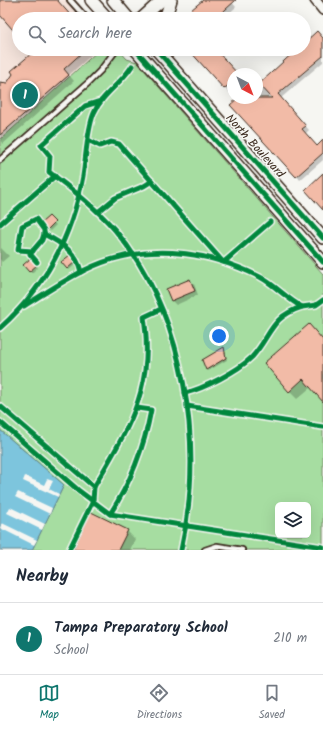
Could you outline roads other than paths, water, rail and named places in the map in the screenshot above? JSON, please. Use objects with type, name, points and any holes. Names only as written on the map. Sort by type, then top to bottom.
[{"type":"street","points":[[91,0],[102,12]]},
{"type":"street","points":[[113,0],[124,12]]},
{"type":"street","points":[[149,12],[162,0]]},
{"type":"street","points":[[167,12],[171,0]]},
{"type":"street","points":[[315,0],[323,9]]},
{"type":"street","points":[[141,56],[323,262]]},
{"type":"street","name":"North Boulevard","points":[[162,56],[323,238]]},
{"type":"street","points":[[168,56],[171,66]]},
{"type":"lane","points":[[70,0],[81,12]]},
{"type":"lane","points":[[0,160],[88,83],[112,56]]},
{"type":"lane","points":[[205,550],[217,546],[242,550]]},
{"type":"water","points":[[0,430],[64,485],[32,550],[0,550]]},
{"type":"place","name":"Tampa Preparatory School","points":[[25,95]]}]
